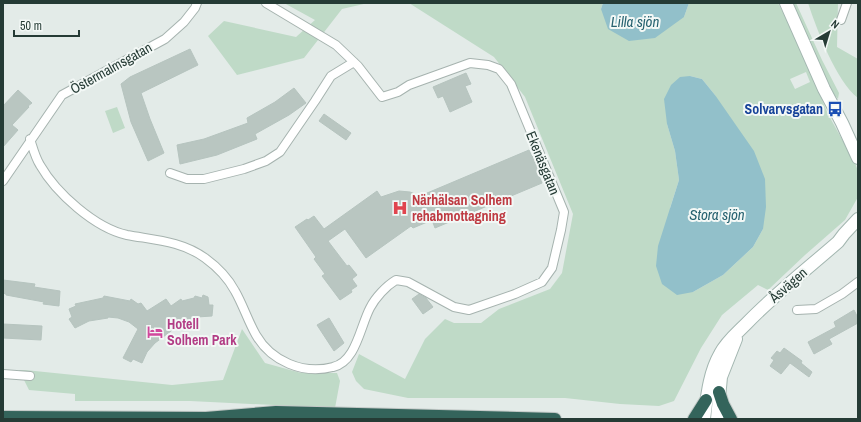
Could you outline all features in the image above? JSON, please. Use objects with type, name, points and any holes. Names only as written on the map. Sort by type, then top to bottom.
[{"type":"highway","points":[[719,392],[723,404],[731,419]]},
{"type":"highway","points":[[694,419],[706,400]]},
{"type":"highway","points":[[206,418],[276,412],[555,419]]},
{"type":"highway","points":[[3,417],[227,419]]},
{"type":"street","name":"Östermalmsgatan","points":[[3,181],[30,139],[62,95],[165,39],[184,22],[197,3]]},
{"type":"street","name":"Ekenäsgatan","points":[[30,139],[40,165],[54,184],[63,195],[90,218],[125,234],[162,240],[183,246],[205,258],[229,281],[236,291],[256,335],[269,352],[293,366],[309,369],[333,367],[342,364],[352,353],[370,307],[389,284],[396,280],[408,282],[454,307],[469,310],[515,294],[542,282],[552,268],[564,212],[511,84],[498,69],[488,65],[470,63],[409,85],[398,92],[382,97],[354,62],[336,44],[266,3]]},
{"type":"street","points":[[786,3],[824,89],[858,158]]},
{"type":"street","points":[[841,20],[847,3]]},
{"type":"street","points":[[170,173],[187,179],[204,179],[244,169],[266,161],[280,152],[299,126],[331,76],[354,62]]},
{"type":"street","points":[[842,123],[856,144]]},
{"type":"street","points":[[835,245],[858,208]]},
{"type":"street","name":"Åsvägen","points":[[704,419],[706,400],[714,368],[727,343],[780,290],[835,245],[858,219]]},
{"type":"street","name":"Åsvägen","points":[[835,245],[849,238],[858,231]]},
{"type":"street","points":[[797,310],[816,309],[842,294],[858,282]]},
{"type":"street","name":"Åsvägen","points":[[717,419],[721,377],[741,329]]},
{"type":"street","points":[[3,374],[30,376]]},
{"type":"green space","points":[[284,3],[368,3],[342,9],[304,58],[237,75],[208,36],[224,21],[296,37],[315,20]]},
{"type":"green space","points":[[409,3],[603,3],[601,9],[684,17],[689,3],[778,3],[793,32],[828,114],[855,163],[858,171],[858,197],[845,220],[768,290],[758,285],[722,315],[701,348],[674,401],[659,406],[620,404],[565,398],[408,398],[364,389],[356,381],[352,372],[359,354],[405,379],[425,339],[445,319],[454,323],[481,323],[499,309],[550,289],[562,273],[573,214],[525,97],[494,57]],"holes":[[[806,72],[810,82],[795,89],[790,79]],[[690,76],[702,79],[715,95],[763,229],[753,247],[723,275],[693,292],[670,208],[679,180],[675,151],[667,124]]]},
{"type":"green space","points":[[793,3],[796,3],[839,93],[838,99],[830,90]]},
{"type":"green space","points":[[808,3],[838,3],[837,47],[858,59],[858,98],[842,80],[835,68],[822,40]]},
{"type":"green space","points":[[117,107],[125,128],[113,133],[105,111]]},
{"type":"green space","points":[[242,329],[265,363],[301,373],[337,373],[340,381],[335,408],[190,401],[75,401],[75,394],[29,390],[19,370],[172,385],[223,380]]},
{"type":"water","name":"Lilla sjön","points":[[603,3],[689,3],[684,17],[655,38],[629,41],[608,29],[601,9]]},
{"type":"water","name":"Stora sjön","points":[[690,76],[702,79],[754,151],[765,179],[766,207],[763,229],[753,247],[723,275],[693,292],[677,295],[662,284],[656,266],[658,246],[679,180],[675,151],[667,124],[664,99],[671,85],[680,77]]},
{"type":"building","points":[[190,49],[198,65],[141,93],[164,153],[148,161],[131,122],[121,84],[130,77]]},
{"type":"building","points":[[466,73],[471,84],[465,86],[472,102],[450,112],[443,96],[438,98],[433,87]]},
{"type":"building","points":[[294,88],[306,103],[289,115],[255,134],[257,139],[217,155],[180,164],[177,145],[204,139],[248,123],[247,118],[275,102]]},
{"type":"building","points":[[18,90],[32,103],[12,125],[18,130],[3,147],[3,106]]},
{"type":"building","points":[[324,114],[351,133],[346,140],[319,121]]},
{"type":"building","points":[[529,150],[532,157],[535,156],[542,174],[539,176],[542,183],[435,228],[432,220],[413,228],[411,226],[366,258],[345,229],[328,241],[347,266],[349,265],[357,275],[352,279],[357,286],[351,290],[352,292],[340,300],[322,276],[325,274],[314,259],[316,257],[295,227],[314,216],[324,229],[377,191],[381,197],[399,191],[410,192],[420,196]]},
{"type":"building","points":[[3,280],[35,284],[34,287],[60,291],[59,306],[43,304],[44,302],[6,295],[3,293]]},
{"type":"building","points":[[419,294],[426,298],[433,307],[423,314],[412,299]]},
{"type":"building","name":"Hotell Solhem Park","points":[[203,295],[208,297],[209,305],[213,305],[212,316],[197,317],[179,325],[155,343],[147,352],[142,363],[133,359],[131,362],[123,358],[138,329],[129,322],[118,318],[108,317],[89,321],[75,328],[69,319],[72,317],[69,309],[76,306],[75,304],[103,298],[104,296],[130,301],[131,299],[138,304],[141,303],[147,311],[166,299],[171,306],[181,299],[182,301],[194,298],[195,296],[202,298]]},
{"type":"building","points":[[854,310],[858,318],[858,323],[829,339],[832,344],[814,354],[808,342],[836,327],[834,322]]},
{"type":"building","points":[[329,318],[344,343],[334,351],[317,325]]},
{"type":"building","points":[[3,324],[42,326],[41,340],[3,338]]},
{"type":"building","points":[[784,348],[802,361],[801,363],[812,372],[809,377],[790,363],[781,374],[770,366],[774,360],[771,358],[777,351],[780,353]]},
{"type":"place","name":"Solvarvsgatan","points":[[835,109]]},
{"type":"place","name":"Närhälsan Solhem rehabmottagning","points":[[400,208]]},
{"type":"place","name":"Hotell Solhem Park","points":[[155,332]]}]
